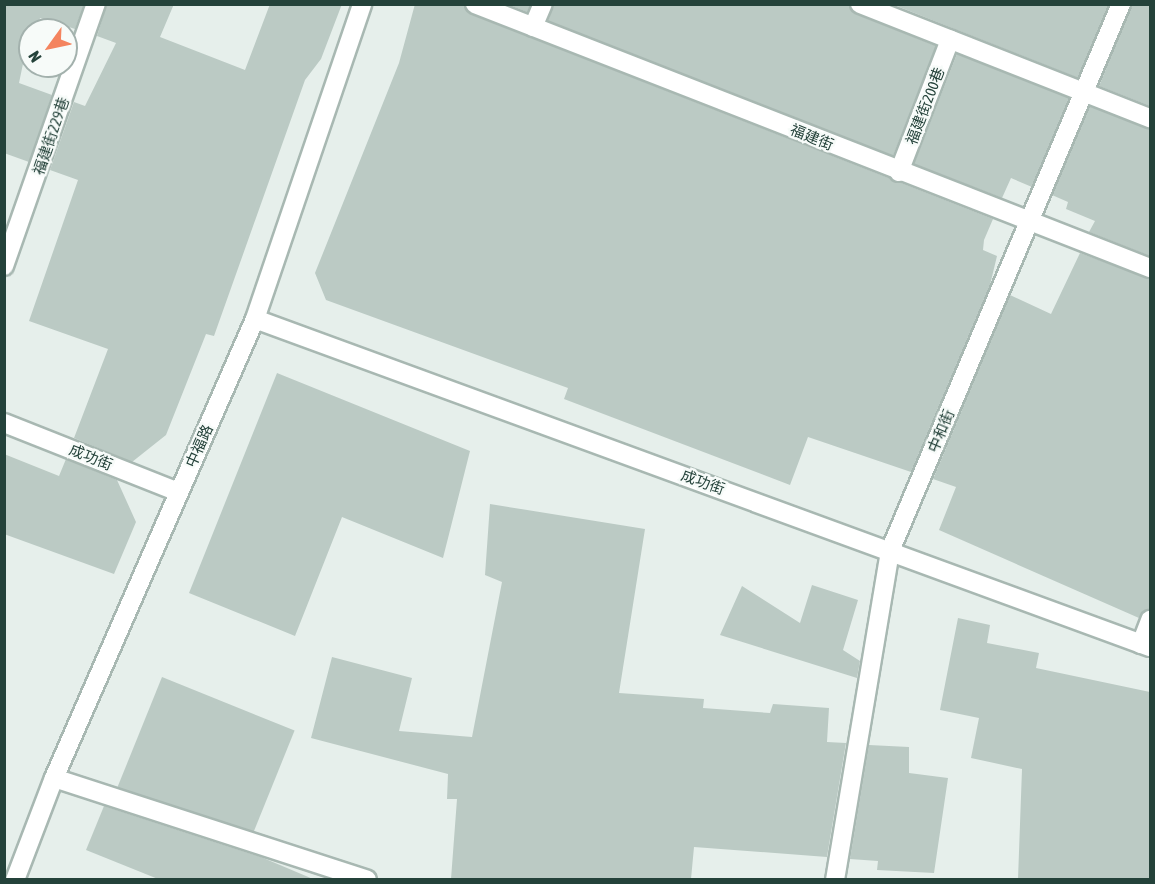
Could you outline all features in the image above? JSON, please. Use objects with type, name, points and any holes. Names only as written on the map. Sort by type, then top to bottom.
[{"type":"street","name":"福建街229巷","points":[[4,266],[96,4]]},
{"type":"street","name":"中福路","points":[[15,879],[54,778],[255,319],[362,4]]},
{"type":"street","name":"福建街","points":[[475,4],[1030,224],[1150,268]]},
{"type":"street","points":[[533,27],[543,4]]},
{"type":"street","points":[[860,4],[1150,118]]},
{"type":"street","name":"中和街","points":[[835,879],[890,551],[1121,4]]},
{"type":"street","name":"福建街200巷","points":[[899,172],[950,40]]},
{"type":"street","name":"成功街","points":[[255,319],[1146,645]]},
{"type":"street","name":"成功街","points":[[4,423],[178,492]]},
{"type":"street","points":[[1146,645],[1150,620]]},
{"type":"street","points":[[54,778],[367,879]]},
{"type":"building","points":[[4,4],[84,4],[78,21],[78,18],[18,18],[19,83],[52,95],[29,162],[4,153]]},
{"type":"building","points":[[107,4],[174,4],[160,37],[245,70],[270,4],[342,4],[321,59],[305,80],[214,336],[206,334],[166,435],[132,462],[74,438],[108,349],[29,321],[78,180],[50,170],[74,102],[85,106],[116,43],[97,36]]},
{"type":"building","points":[[415,4],[464,4],[471,14],[993,219],[984,240],[983,250],[997,256],[990,285],[911,472],[808,437],[790,485],[564,399],[568,388],[326,300],[315,273],[399,63]]},
{"type":"building","points":[[507,4],[531,4],[527,12]]},
{"type":"building","points":[[554,4],[849,4],[856,14],[936,46],[893,156],[548,21]]},
{"type":"building","points":[[892,4],[1109,4],[1078,78]]},
{"type":"building","points":[[1132,4],[1150,4],[1150,106],[1099,86]]},
{"type":"building","points":[[957,54],[1069,98],[1032,187],[1011,178],[1002,198],[914,164]]},
{"type":"building","points":[[1090,106],[1150,129],[1150,256],[1089,232],[1095,221],[1066,209],[1068,202],[1052,195]]},
{"type":"building","points":[[1080,253],[1150,279],[1150,609],[1139,618],[939,530],[956,487],[933,479],[1010,295],[1051,314]]},
{"type":"building","points":[[277,373],[470,451],[443,558],[342,517],[295,636],[189,593]]},
{"type":"building","points":[[4,454],[59,476],[66,459],[117,480],[136,522],[114,574],[4,534]]},
{"type":"building","points":[[490,504],[645,529],[619,693],[704,699],[703,708],[770,713],[773,704],[829,708],[827,742],[846,743],[827,857],[694,847],[691,879],[451,879],[457,799],[447,799],[448,774],[311,738],[332,657],[412,678],[399,731],[472,737],[502,582],[485,575]]},
{"type":"building","points":[[812,585],[858,600],[843,650],[860,661],[857,678],[720,635],[742,586],[800,623]]},
{"type":"building","points":[[958,618],[990,625],[987,643],[1039,653],[1036,668],[1150,692],[1150,879],[1018,879],[1022,769],[971,758],[979,718],[940,710]]},
{"type":"building","points":[[162,677],[295,731],[250,841],[117,787]]},
{"type":"building","points":[[869,745],[909,747],[909,773],[948,778],[934,873],[877,870],[878,861],[850,859]]},
{"type":"building","points":[[104,806],[261,857],[313,879],[158,879],[86,850]]}]
